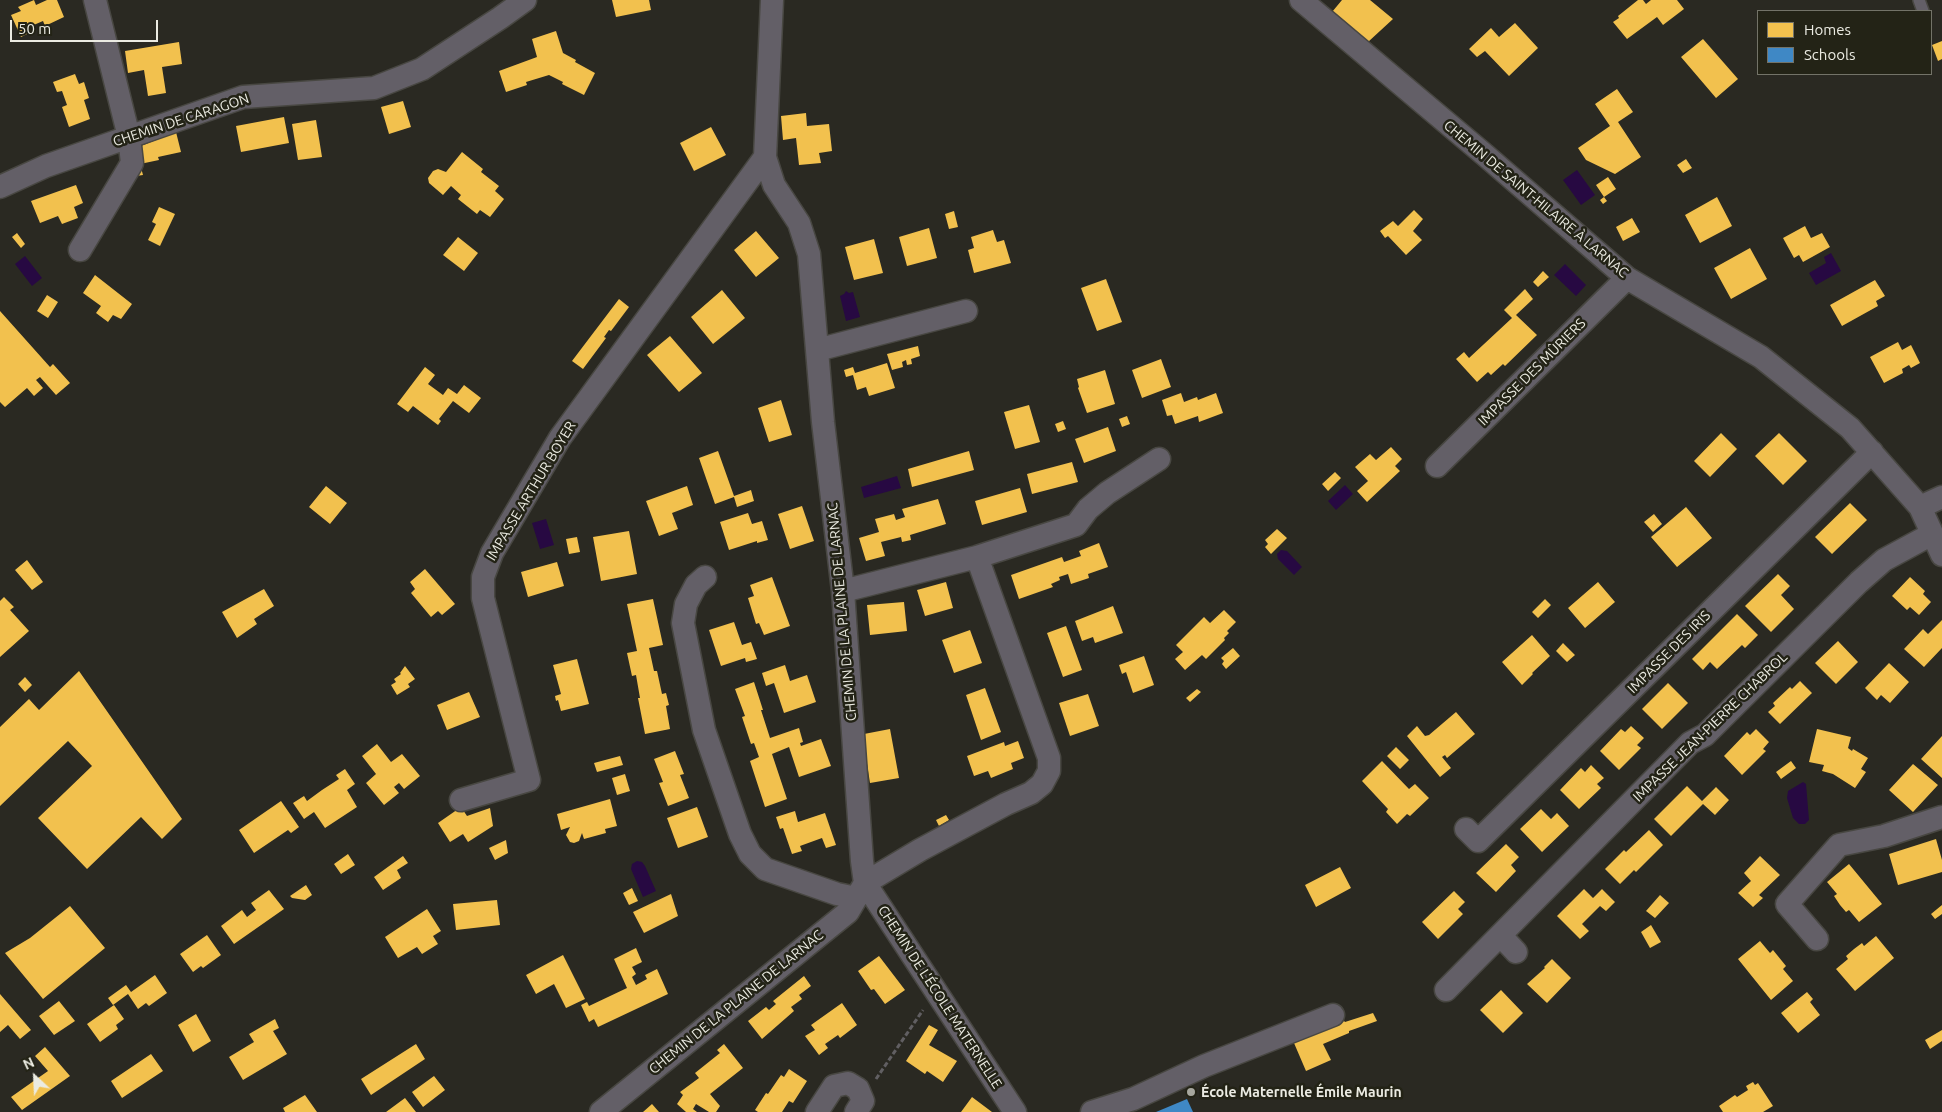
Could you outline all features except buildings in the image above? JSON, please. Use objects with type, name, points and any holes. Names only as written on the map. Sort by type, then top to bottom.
[{"type":"street","points":[[80,250],[132,163],[129,137],[94,0]]},
{"type":"street","name":"CHEMIN DE CARAGON","points":[[0,187],[46,166],[243,97],[374,88],[422,69],[525,0]]},
{"type":"street","name":"CHEMIN DE LA PLAINE DE LARNAC","points":[[600,1112],[848,912],[860,891],[861,851],[843,590],[823,422],[810,254],[799,224],[774,185],[764,158],[772,0]]},
{"type":"street","name":"CHEMIN DE SAINT-HILAIRE À LARNAC","points":[[1301,0],[1627,278],[1761,358],[1850,428],[1920,507],[1942,556]]},
{"type":"street","name":"IMPASSE ARTHUR BOYER","points":[[461,800],[529,780],[483,598],[483,577],[492,553],[560,438],[764,158]]},
{"type":"street","name":"IMPASSE DES MÛRIERS","points":[[1437,466],[1627,278]]},
{"type":"street","points":[[817,350],[966,311]]},
{"type":"street","name":"IMPASSE DES IRIS","points":[[1466,828],[1478,841],[1872,452]]},
{"type":"street","points":[[843,590],[977,557],[1076,525],[1088,508],[1107,493],[1159,459]]},
{"type":"street","points":[[1920,507],[1942,497]]},
{"type":"street","name":"IMPASSE JEAN-PIERRE CHABROL","points":[[1446,990],[1509,944],[1526,908],[1690,743],[1705,735],[1859,582],[1884,560],[1932,534]]},
{"type":"street","points":[[705,577],[696,586],[686,604],[683,623],[704,730],[740,834],[750,854],[765,869],[837,894],[860,891],[920,850],[1006,804],[1031,793],[1042,784],[1049,771],[1048,758],[977,557]]},
{"type":"street","points":[[1817,939],[1787,904],[1840,845],[1884,836],[1942,816]]},
{"type":"street","name":"CHEMIN DE L'ÉCOLE MATERNELLE","points":[[860,891],[935,990],[1015,1112]]},
{"type":"street","points":[[1092,1112],[1133,1099],[1204,1066],[1333,1015]]},
{"type":"street","points":[[817,1112],[834,1086],[848,1083],[858,1089],[860,1107]]},
{"type":"path","points":[[860,1107],[935,990]]},
{"type":"shaded area","points":[[1577,170],[1595,195],[1581,205],[1563,180]]},
{"type":"shaded area","points":[[1831,253],[1841,271],[1816,285],[1809,273],[1826,263],[1824,257]]},
{"type":"shaded area","points":[[25,256],[42,278],[32,286],[15,264]]},
{"type":"shaded area","points":[[1565,264],[1586,285],[1576,296],[1554,275]]},
{"type":"shaded area","points":[[846,291],[849,293],[853,292],[860,317],[846,321],[840,296]]},
{"type":"shaded area","points":[[897,476],[901,488],[864,498],[861,487]]},
{"type":"shaded area","points":[[1345,485],[1353,494],[1336,510],[1328,501]]},
{"type":"shaded area","points":[[546,519],[554,545],[540,549],[532,523]]},
{"type":"shaded area","points":[[1281,550],[1287,551],[1302,567],[1294,575],[1278,559],[1277,554]]},
{"type":"shaded area","points":[[1803,782],[1806,784],[1809,820],[1805,824],[1799,824],[1793,818],[1787,798],[1788,791]]},
{"type":"shaded area","points":[[637,861],[642,862],[645,866],[656,891],[643,897],[631,869],[632,864]]},
{"type":"place","name":"École Maternelle Émile Maurin","points":[[1191,1092]]}]
